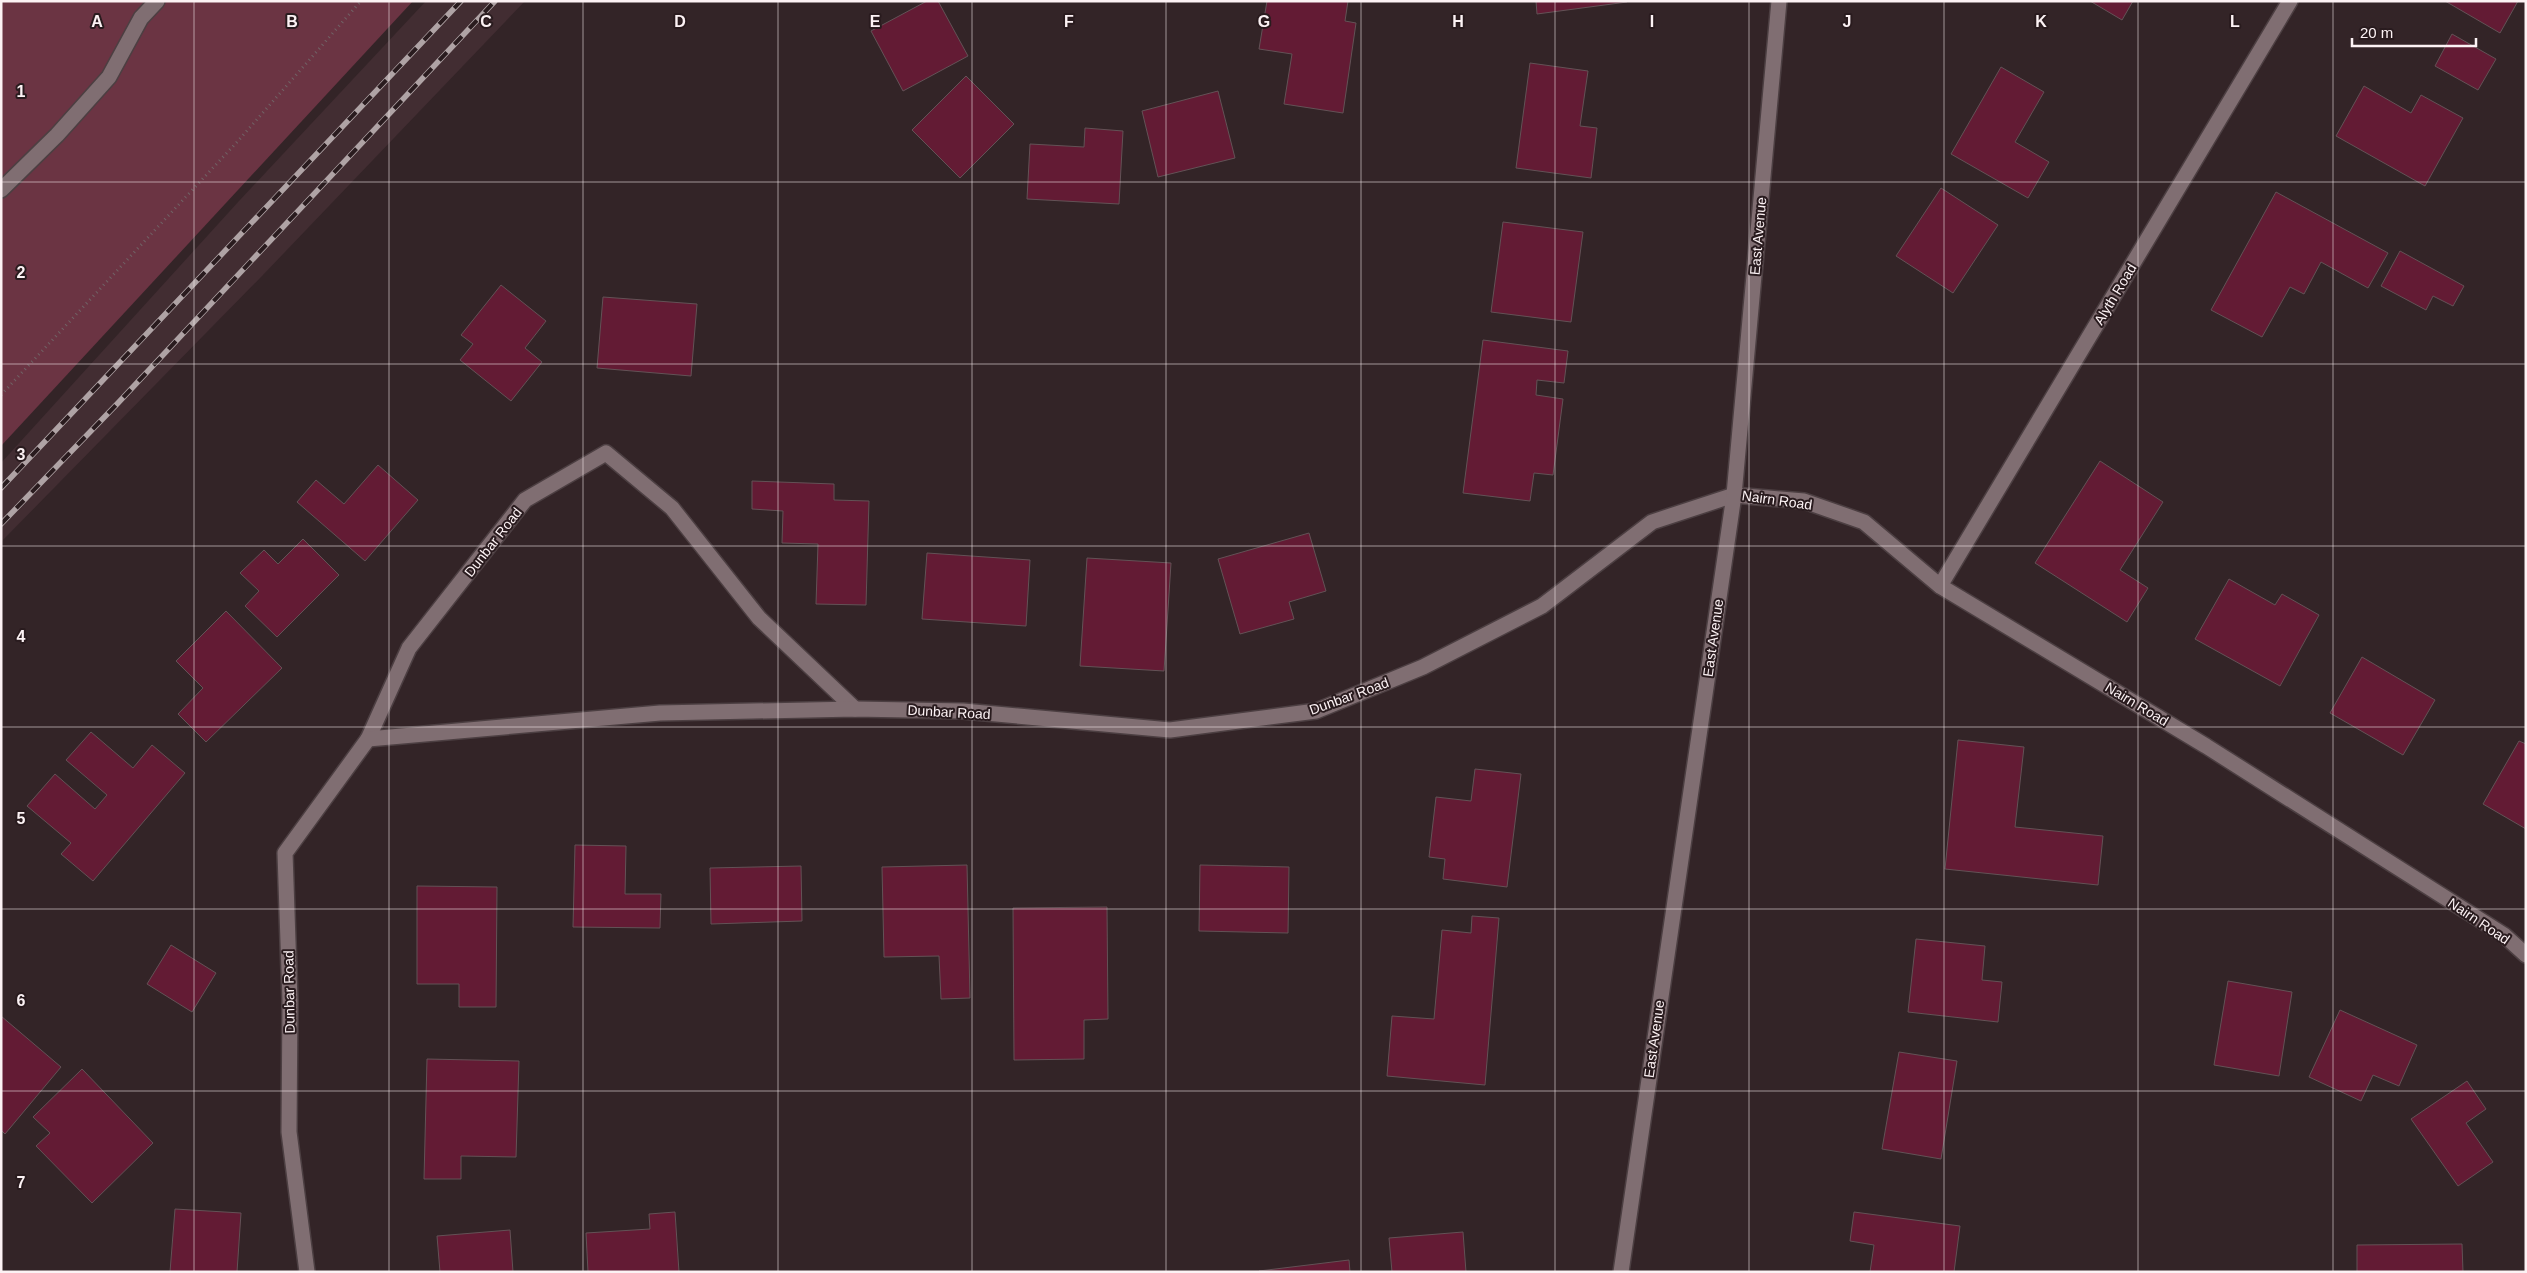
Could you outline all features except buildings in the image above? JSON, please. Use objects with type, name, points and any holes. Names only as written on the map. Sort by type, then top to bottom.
[{"type":"street","points":[[1,190],[57,135],[109,77],[141,18],[157,1]]},
{"type":"street","name":"East Avenue","points":[[1621,1272],[1734,495],[1779,1]]},
{"type":"street","name":"Alyth Road","points":[[1940,586],[2290,1]]},
{"type":"street","name":"Dunbar Road","points":[[307,1272],[290,1132],[290,1001],[285,853],[368,739],[409,648],[525,500],[606,453],[672,508],[759,618],[855,709]]},
{"type":"street","name":"Nairn Road","points":[[1734,495],[1804,501],[1864,522],[1940,586],[2206,746],[2504,935],[2526,955]]},
{"type":"street","name":"Dunbar Road","points":[[368,739],[660,713],[855,709],[963,712],[1170,730],[1316,711],[1423,667],[1542,606],[1652,522],[1734,495]]},
{"type":"path","points":[[1,395],[238,141],[360,1]]},
{"type":"shaded area","points":[[1,1],[413,1],[1,446]]},
{"type":"shaded area","points":[[426,1],[525,1],[262,276],[1,542],[1,463],[239,201]]},
{"type":"railway","points":[[1,488],[461,1]]},
{"type":"railway","points":[[1,524],[118,403],[495,1]]}]
